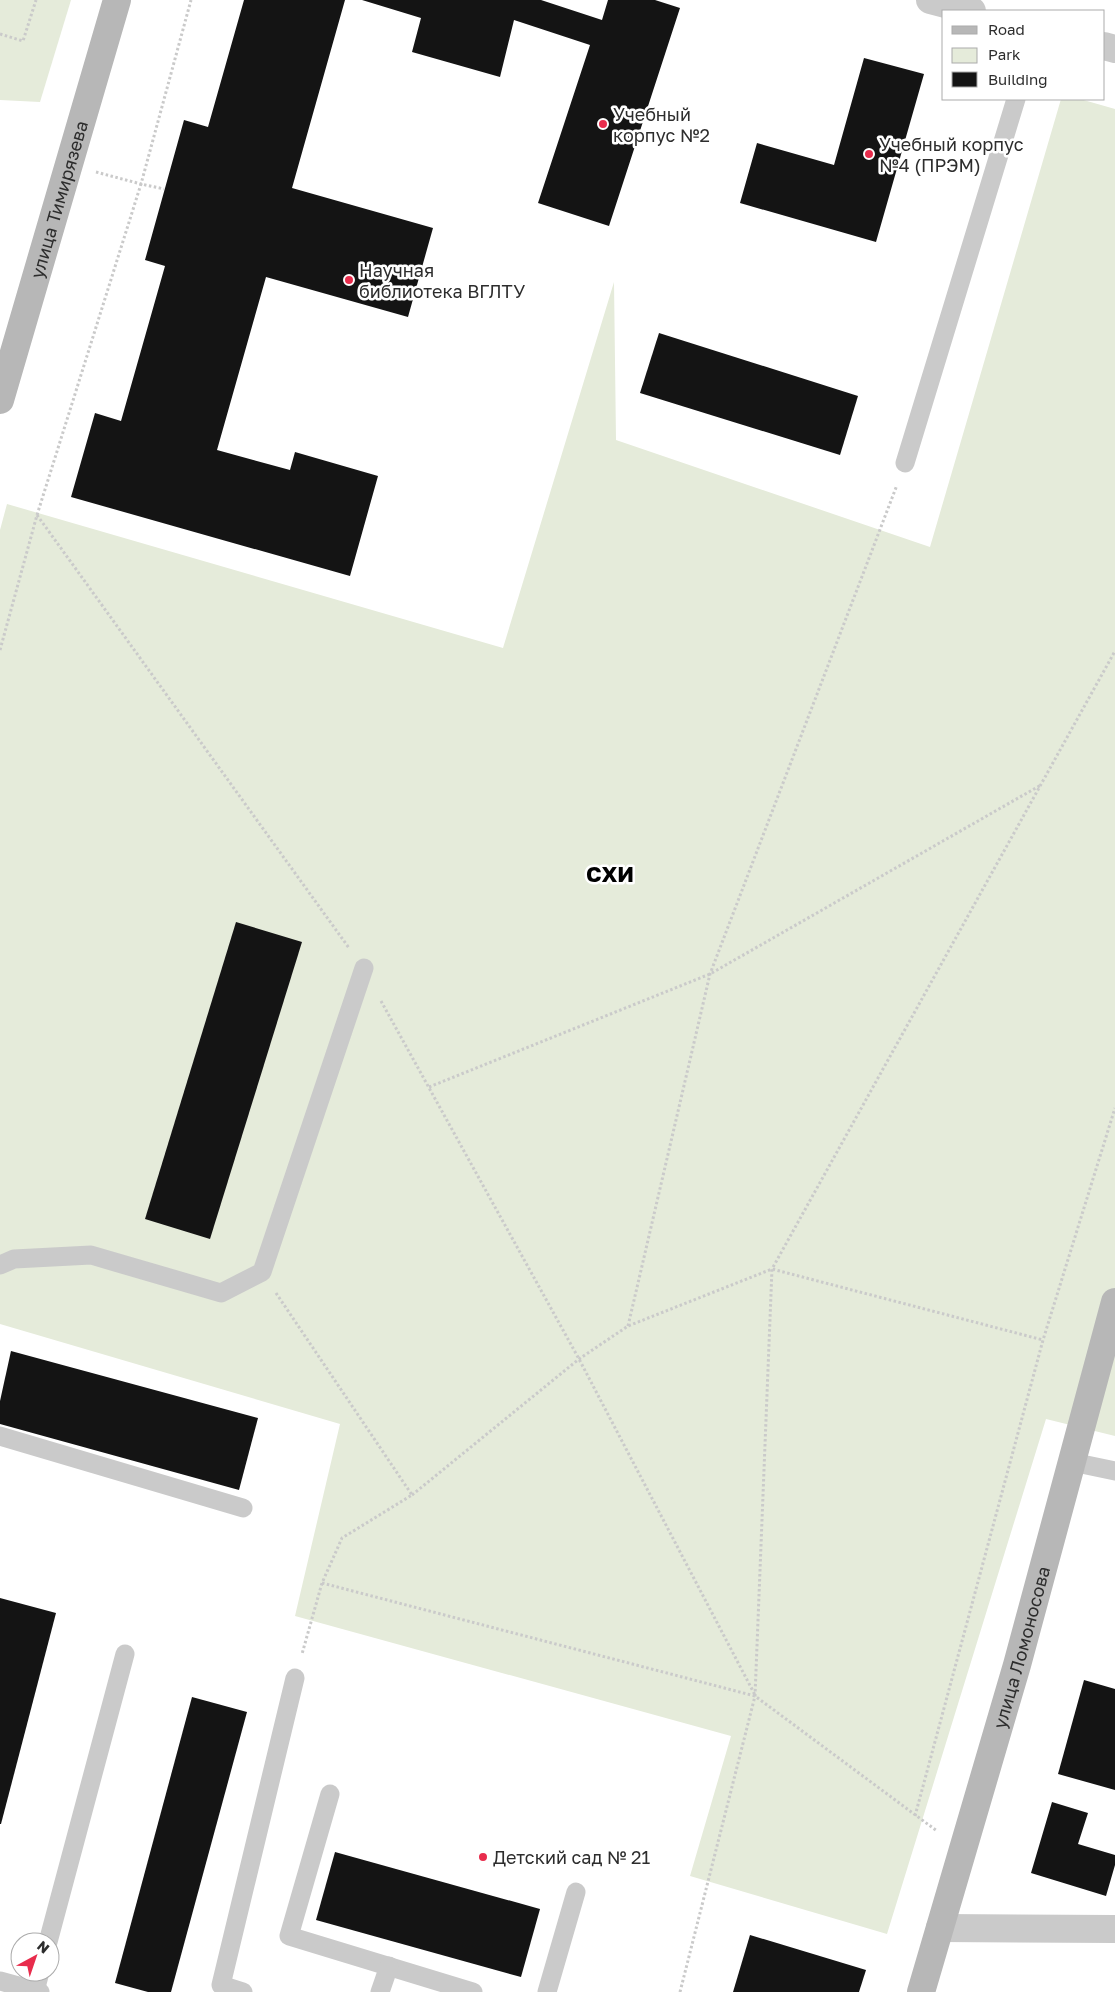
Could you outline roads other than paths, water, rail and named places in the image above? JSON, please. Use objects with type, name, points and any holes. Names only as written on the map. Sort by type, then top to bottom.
[{"type":"main road","name":"улица Тимирязева","points":[[0,400],[117,0]]},
{"type":"main road","name":"улица Ломоносова","points":[[922,1992],[1017,1665],[1115,1302]]},
{"type":"street","points":[[930,0],[968,10]]},
{"type":"street","points":[[940,1928],[1115,1929]]},
{"type":"lane","points":[[905,463],[1016,100]]},
{"type":"lane","points":[[0,1265],[14,1259],[91,1255],[221,1293],[262,1272],[364,968]]},
{"type":"lane","points":[[0,1436],[243,1508]]},
{"type":"lane","points":[[1072,1462],[1115,1471]]},
{"type":"lane","points":[[51,1932],[126,1654]]},
{"type":"lane","points":[[243,1992],[221,1986],[295,1678]]},
{"type":"lane","points":[[330,1794],[289,1936],[473,1992]]},
{"type":"lane","points":[[547,1992],[576,1892]]},
{"type":"lane","points":[[380,1992],[389,1966]]},
{"type":"lane","points":[[0,1980],[37,1991]]},
{"type":"place","name":"Учебный корпус №2","points":[[603,124]]},
{"type":"place","name":"Учебный корпус №4 (ПРЭМ)","points":[[869,154]]},
{"type":"place","name":"Научная библиотека ВГЛТУ","points":[[349,280]]},
{"type":"place","name":"Детский сад № 21","points":[[483,1857]]},
{"type":"district","name":"СХИ","points":[[610,873]]}]
